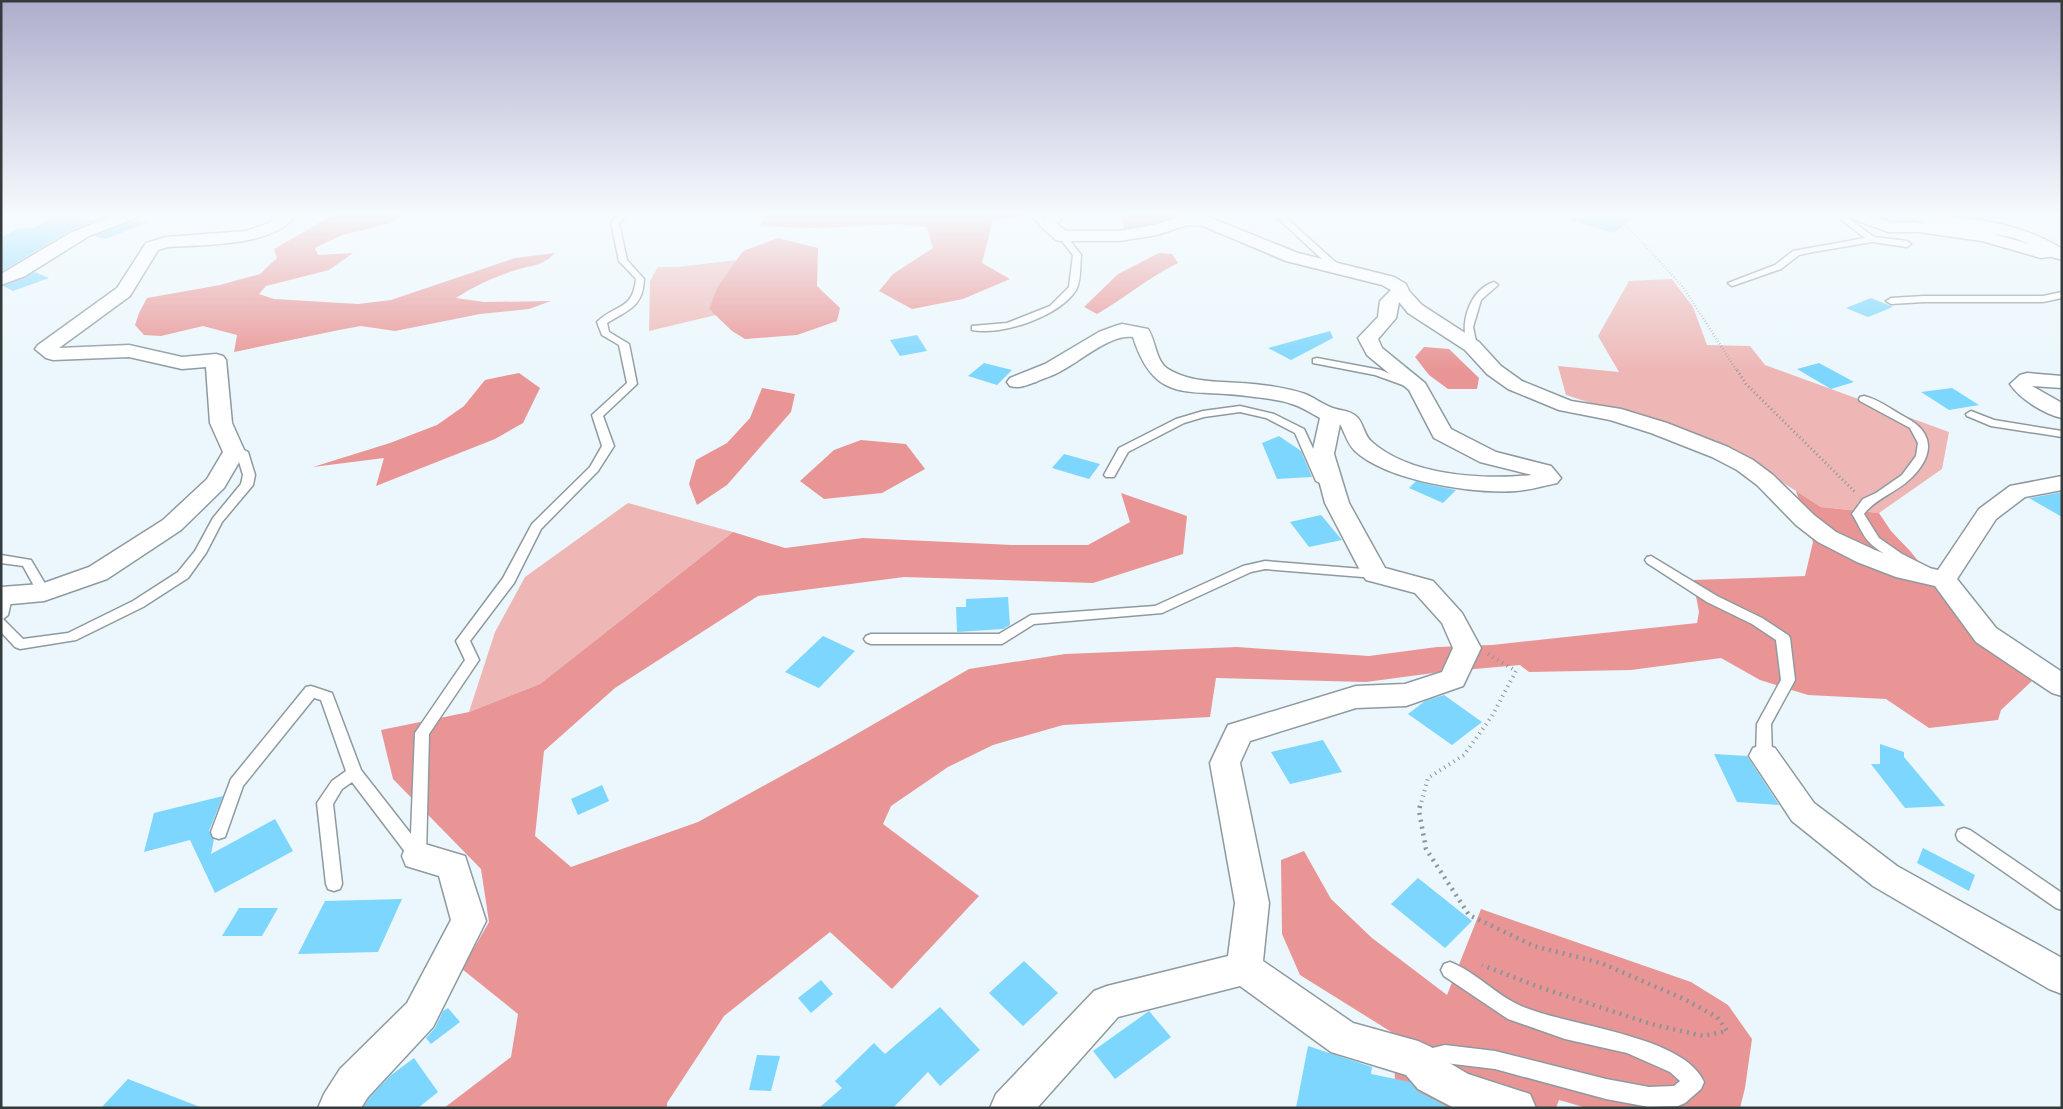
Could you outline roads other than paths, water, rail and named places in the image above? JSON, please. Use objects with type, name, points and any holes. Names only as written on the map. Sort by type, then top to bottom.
[{"type":"street","points":[[1,280],[18,274],[29,267]]},
{"type":"street","points":[[2,603],[44,592],[98,573],[172,525],[216,484],[234,452],[221,423],[216,360],[182,363],[129,351],[53,354],[45,349],[124,292],[140,267]]},
{"type":"street","points":[[1327,267],[1388,281],[1400,288],[1400,292],[1415,308],[1472,346],[1494,370],[1515,384],[1566,406],[1613,414],[1659,428],[1720,452],[1745,465],[1765,480],[1805,520],[1827,537],[1866,556],[1906,571],[1944,580],[1986,635],[2062,686]]},
{"type":"street","points":[[1017,382],[1052,368],[1106,336],[1122,330],[1141,333],[1149,356],[1159,372],[1186,386],[1245,390],[1297,398],[1331,415],[1341,416],[1350,421],[1362,445],[1391,465],[1437,478],[1492,483],[1535,483],[1549,478],[1543,472],[1488,457],[1442,434],[1418,388],[1374,351],[1368,338],[1387,318],[1389,301],[1400,292]]},
{"type":"street","points":[[2062,382],[2027,379],[2020,384],[2026,391],[2062,412]]},
{"type":"street","points":[[1244,968],[1252,903],[1225,763],[1238,734],[1356,697],[1406,694],[1453,679],[1467,648],[1454,619],[1424,587],[1375,574],[1337,503],[1323,454],[1331,415]]},
{"type":"street","points":[[1944,580],[1987,514],[2018,491],[2062,483]]},
{"type":"street","points":[[1764,756],[1803,812],[1885,876],[2062,978]]},
{"type":"street","points":[[338,1108],[354,1083],[420,1016],[469,921],[453,866],[418,856]]},
{"type":"street","points":[[1010,1108],[1107,1003],[1244,968],[1344,1039],[1418,1060],[1432,1075],[1461,1091],[1516,1108]]},
{"type":"lane","points":[[418,856],[422,733],[472,660],[463,641],[510,580],[536,527],[594,469],[608,446],[597,415],[632,384],[624,344],[605,333],[602,322],[631,304],[639,294],[640,279],[628,267]]},
{"type":"lane","points":[[975,328],[1008,326],[1053,308],[1073,288],[1076,267]]},
{"type":"lane","points":[[1335,267],[1339,270]]},
{"type":"lane","points":[[1732,282],[1778,267]]},
{"type":"lane","points":[[1472,346],[1468,327],[1477,299],[1494,286]]},
{"type":"lane","points":[[1890,300],[1917,298],[1985,301],[2041,299],[2062,295]]},
{"type":"lane","points":[[1317,361],[1377,372],[1418,388]]},
{"type":"lane","points":[[1864,399],[1914,426],[1924,443],[1922,456],[1906,477],[1880,496],[1867,502],[1858,514],[1874,541],[1898,557],[1944,580]]},
{"type":"lane","points":[[1110,475],[1123,450],[1180,421],[1203,414],[1240,409],[1270,416],[1300,430],[1327,492],[1337,503]]},
{"type":"lane","points":[[1971,414],[1990,423],[2062,434]]},
{"type":"lane","points":[[1,623],[20,644],[70,637],[138,604],[183,575],[200,552],[217,521],[247,485],[249,475],[242,452],[234,452]]},
{"type":"lane","points":[[1,559],[27,563],[44,592]]},
{"type":"lane","points":[[1651,560],[1712,598],[1757,621],[1782,638],[1788,680],[1764,724],[1764,756]]},
{"type":"lane","points":[[871,640],[1002,639],[1031,620],[1157,610],[1247,569],[1265,565],[1375,574]]},
{"type":"lane","points":[[219,832],[236,783],[311,691],[327,697],[354,772],[418,856]]},
{"type":"lane","points":[[334,884],[324,803],[337,785],[354,772]]},
{"type":"lane","points":[[1964,835],[2062,904]]},
{"type":"lane","points":[[1418,1060],[1445,1054],[1495,1060],[1606,1089],[1649,1097],[1678,1096],[1694,1082],[1677,1065],[1628,1044],[1565,1030],[1515,1013],[1450,970]]}]
